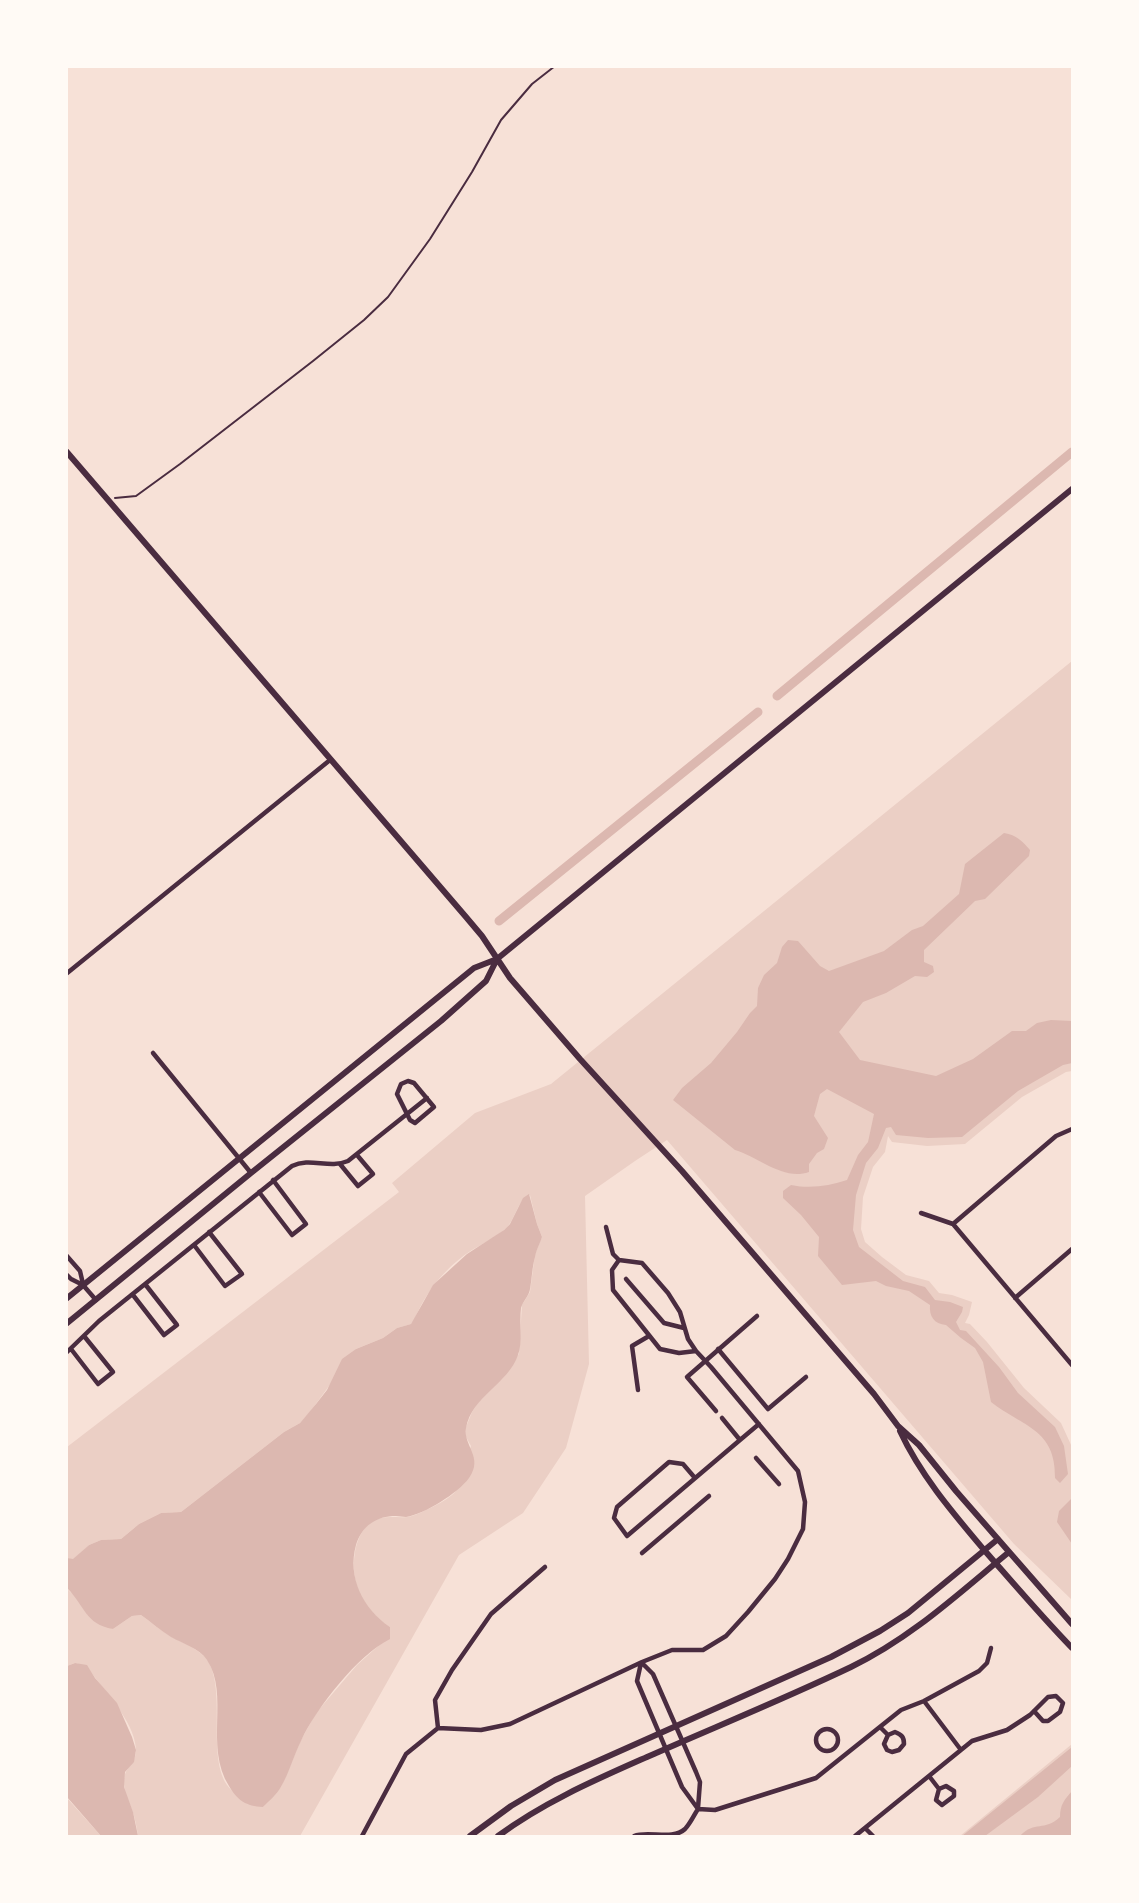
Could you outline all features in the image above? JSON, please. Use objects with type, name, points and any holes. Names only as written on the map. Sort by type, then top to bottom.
[{"type":"street","points":[[66,451],[466,917],[510,978],[675,1162],[874,1394],[898,1426],[919,1445],[1073,1625]]},
{"type":"street","points":[[66,1299],[474,968],[497,958],[1073,489]]},
{"type":"street","points":[[66,974],[330,760]]},
{"type":"street","points":[[66,1324],[454,1010],[486,981],[497,958]]},
{"type":"street","points":[[153,1053],[251,1173]]},
{"type":"street","points":[[408,1081],[414,1083],[427,1098],[434,1107],[419,1121],[412,1123],[397,1094],[401,1084],[408,1081]]},
{"type":"street","points":[[84,1336],[113,1372],[99,1384],[69,1351],[84,1336],[292,1166],[301,1162],[340,1164],[358,1154],[427,1098]]},
{"type":"street","points":[[953,1224],[1056,1136],[1073,1129]]},
{"type":"street","points":[[340,1164],[358,1186],[373,1174],[358,1154]]},
{"type":"street","points":[[259,1192],[292,1236],[306,1224],[273,1180]]},
{"type":"street","points":[[920,1213],[953,1224],[1073,1365]]},
{"type":"street","points":[[362,1836],[406,1754],[438,1728],[481,1730],[510,1724],[672,1650],[703,1650],[726,1636],[748,1612],[789,1559],[803,1529],[805,1502],[798,1471],[696,1351],[688,1339],[680,1312],[668,1293],[642,1263],[619,1261],[613,1254],[606,1227]]},
{"type":"street","points":[[194,1245],[225,1286],[242,1274],[209,1233]]},
{"type":"street","points":[[1015,1298],[1073,1249]]},
{"type":"street","points":[[66,1255],[80,1271],[83,1285]]},
{"type":"street","points":[[619,1261],[612,1270],[612,1290],[660,1349],[679,1353],[696,1351]]},
{"type":"street","points":[[66,1274],[83,1285],[96,1300]]},
{"type":"street","points":[[626,1279],[664,1323],[684,1328]]},
{"type":"street","points":[[133,1294],[164,1335],[177,1325],[145,1284]]},
{"type":"street","points":[[716,1411],[687,1377],[757,1316]]},
{"type":"street","points":[[638,1390],[632,1346],[649,1336]]},
{"type":"street","points":[[718,1349],[768,1409],[806,1377]]},
{"type":"street","points":[[722,1418],[740,1440]]},
{"type":"street","points":[[695,1478],[683,1464],[669,1462],[617,1507],[614,1518],[627,1536],[759,1424]]},
{"type":"street","points":[[898,1426],[910,1452],[942,1499],[1052,1628],[1073,1648]]},
{"type":"street","points":[[756,1458],[779,1484]]},
{"type":"street","points":[[642,1553],[709,1496]]},
{"type":"street","points":[[470,1836],[522,1798],[555,1780],[865,1640],[921,1604],[998,1539]]},
{"type":"street","points":[[498,1836],[546,1804],[575,1789],[852,1667],[907,1635],[1009,1552]]},
{"type":"street","points":[[438,1728],[435,1700],[452,1670],[491,1614],[545,1567]]},
{"type":"street","points":[[897,1620],[907,1635]]},
{"type":"street","points":[[698,1809],[715,1810],[816,1778],[901,1710],[923,1702],[979,1671],[987,1663],[991,1648]]},
{"type":"street","points":[[634,1836],[646,1833],[666,1834],[685,1829],[698,1809],[700,1782],[653,1674],[642,1662]]},
{"type":"street","points":[[642,1662],[637,1681],[682,1787],[698,1809]]},
{"type":"street","points":[[855,1836],[972,1741],[1007,1730],[1034,1711],[1048,1697],[1056,1696],[1063,1703],[1060,1712],[1048,1721],[1043,1721],[1034,1711]]},
{"type":"street","points":[[923,1702],[961,1750]]},
{"type":"street","points":[[880,1727],[888,1735]]},
{"type":"street","points":[[826,1729],[833,1731],[838,1741],[835,1747],[828,1751],[821,1750],[816,1744],[817,1734],[826,1729]]},
{"type":"street","points":[[895,1732],[904,1738],[904,1744],[899,1750],[887,1750],[884,1744],[888,1735],[895,1732]]},
{"type":"street","points":[[835,1747],[843,1757]]},
{"type":"street","points":[[929,1776],[939,1789]]},
{"type":"street","points":[[946,1786],[954,1790],[954,1796],[942,1805],[936,1800],[939,1789],[946,1786]]},
{"type":"street","points":[[496,1816],[507,1830]]},
{"type":"street","points":[[865,1828],[873,1836]]},
{"type":"street","points":[[685,1829],[689,1836]]},
{"type":"path","points":[[107,498],[136,496],[365,320],[388,297],[430,239],[500,120],[532,84],[555,66]]},
{"type":"shaded area","points":[[1072,661],[1072,1071],[1022,1097],[965,1144],[927,1146],[892,1142],[888,1136],[885,1152],[873,1167],[863,1197],[861,1229],[865,1242],[906,1275],[929,1281],[939,1293],[972,1302],[965,1323],[970,1324],[1024,1388],[1061,1423],[1072,1447],[1072,1600],[1014,1544],[667,1140],[585,1196],[589,1364],[566,1448],[523,1513],[459,1555],[300,1836],[138,1836],[124,1784],[125,1773],[135,1755],[134,1738],[124,1716],[87,1666],[75,1663],[67,1666],[66,1588],[76,1597],[87,1614],[113,1629],[132,1616],[141,1615],[205,1657],[214,1675],[217,1749],[225,1781],[234,1792],[263,1807],[281,1787],[316,1713],[357,1665],[376,1648],[390,1627],[371,1610],[357,1587],[354,1570],[359,1538],[373,1521],[388,1517],[408,1517],[440,1503],[455,1492],[471,1446],[466,1437],[466,1427],[472,1412],[519,1354],[522,1305],[530,1292],[535,1254],[542,1237],[530,1195],[522,1202],[505,1229],[460,1258],[444,1273],[411,1324],[397,1328],[383,1338],[356,1349],[300,1423],[284,1432],[181,1512],[161,1513],[139,1524],[121,1539],[101,1540],[89,1545],[73,1560],[67,1558],[67,1447],[399,1192],[392,1183],[475,1113],[551,1084]]},
{"type":"shaded area","points":[[1004,833],[1022,841],[1030,850],[1029,856],[985,899],[975,901],[924,950],[924,962],[933,966],[934,972],[927,977],[915,976],[886,993],[863,1002],[839,1032],[860,1060],[936,1076],[973,1059],[1012,1031],[1026,1031],[1037,1023],[1051,1020],[1072,1021],[1072,1063],[1063,1065],[1018,1091],[962,1137],[896,1135],[891,1127],[886,1128],[878,1148],[866,1163],[856,1195],[853,1230],[859,1247],[903,1281],[925,1287],[935,1300],[963,1307],[956,1322],[960,1330],[966,1331],[999,1367],[1018,1393],[1055,1427],[1064,1446],[1068,1474],[1060,1483],[1055,1478],[1054,1462],[1044,1439],[991,1402],[983,1362],[975,1348],[946,1325],[935,1321],[930,1313],[930,1305],[909,1291],[876,1281],[842,1285],[818,1256],[819,1237],[783,1198],[783,1191],[791,1185],[819,1186],[847,1180],[858,1155],[868,1142],[874,1114],[827,1089],[820,1094],[814,1116],[828,1138],[824,1149],[817,1153],[809,1164],[809,1172],[799,1174],[780,1171],[735,1150],[673,1100],[682,1088],[711,1063],[757,1006],[758,988],[764,975],[777,963],[782,947],[788,940],[798,941],[820,966],[829,971],[884,951],[912,930],[923,926],[959,894],[965,864]]},
{"type":"shaded area","points":[[529,1194],[542,1237],[529,1292],[521,1308],[518,1355],[506,1374],[475,1407],[466,1428],[467,1440],[474,1458],[473,1471],[457,1490],[431,1507],[406,1517],[376,1520],[362,1532],[354,1557],[356,1580],[365,1602],[380,1620],[390,1627],[390,1639],[365,1657],[327,1698],[298,1746],[284,1782],[275,1795],[263,1807],[247,1804],[232,1791],[222,1771],[217,1738],[217,1689],[207,1660],[195,1649],[171,1637],[141,1615],[132,1616],[113,1629],[91,1619],[67,1588],[67,1558],[73,1559],[89,1545],[101,1540],[121,1539],[139,1524],[161,1513],[181,1512],[284,1432],[300,1423],[327,1390],[342,1359],[397,1328],[411,1324],[433,1285],[467,1254],[504,1230],[523,1198]]},
{"type":"shaded area","points":[[1072,1498],[1072,1544],[1057,1522],[1059,1511]]},
{"type":"shaded area","points":[[75,1663],[87,1665],[117,1703],[132,1737],[136,1750],[134,1762],[125,1772],[124,1787],[138,1836],[101,1836],[67,1797],[67,1666]]},
{"type":"shaded area","points":[[1072,1744],[1072,1836],[960,1836]]},
{"type":"shaded area","points":[[1072,1747],[1072,1766],[1038,1797],[985,1836],[962,1836]]},
{"type":"shaded area","points":[[1072,1791],[1072,1836],[1020,1836],[1030,1828],[1049,1824],[1060,1817],[1063,1803]]},
{"type":"shaded area","points":[[66,1797],[101,1836],[69,1836]]},
{"type":"waterway","points":[[777,696],[1072,452]]},
{"type":"waterway","points":[[499,921],[758,712]]}]
